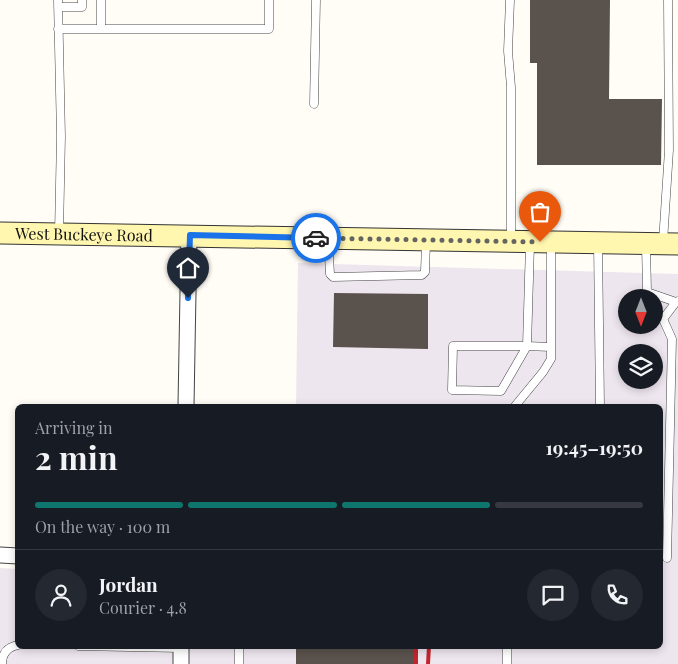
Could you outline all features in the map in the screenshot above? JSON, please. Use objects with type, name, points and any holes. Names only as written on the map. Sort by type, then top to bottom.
[{"type":"main road","name":"West Buckeye Road","points":[[0,233],[662,244]]},
{"type":"street","points":[[186,404],[190,235]]},
{"type":"street","points":[[0,555],[15,556]]},
{"type":"street","points":[[181,649],[181,664]]},
{"type":"lane","points":[[58,234],[61,136],[58,3],[82,7],[82,0]]},
{"type":"lane","points":[[101,0],[101,29]]},
{"type":"lane","points":[[58,29],[269,29],[269,0]]},
{"type":"lane","points":[[314,104],[316,0]]},
{"type":"lane","points":[[510,0],[508,51],[511,86],[512,163],[520,242],[527,346],[501,391],[452,390],[453,346],[527,346],[550,347]]},
{"type":"lane","points":[[667,558],[672,339],[663,319],[677,301],[647,292],[662,244],[669,150],[668,0]]},
{"type":"lane","points":[[328,238],[330,274],[333,277],[422,275],[425,272],[426,240]]},
{"type":"lane","points":[[517,404],[543,372],[550,359],[551,242]]},
{"type":"lane","points":[[598,243],[600,404]]},
{"type":"lane","points":[[2,664],[2,657],[7,650],[15,645]]},
{"type":"lane","points":[[239,649],[239,664]]},
{"type":"lane","points":[[507,649],[507,664]]},
{"type":"shaded area","points":[[298,263],[678,274],[678,664],[0,664],[0,568],[15,569],[15,649],[663,649],[663,404],[296,404]]},
{"type":"building","points":[[530,0],[610,0],[609,99],[662,99],[661,165],[537,165],[537,63],[530,63]]},
{"type":"building","points":[[334,293],[428,294],[428,349],[333,347]]},
{"type":"building","points":[[296,649],[415,649],[414,664],[296,664]]},
{"type":"railway","points":[[416,649],[416,664]]},
{"type":"railway","points":[[428,664],[429,649]]},
{"type":"way so far","points":[[316,238],[540,242]]},
{"type":"route","points":[[188,298],[190,235],[316,238]]}]
